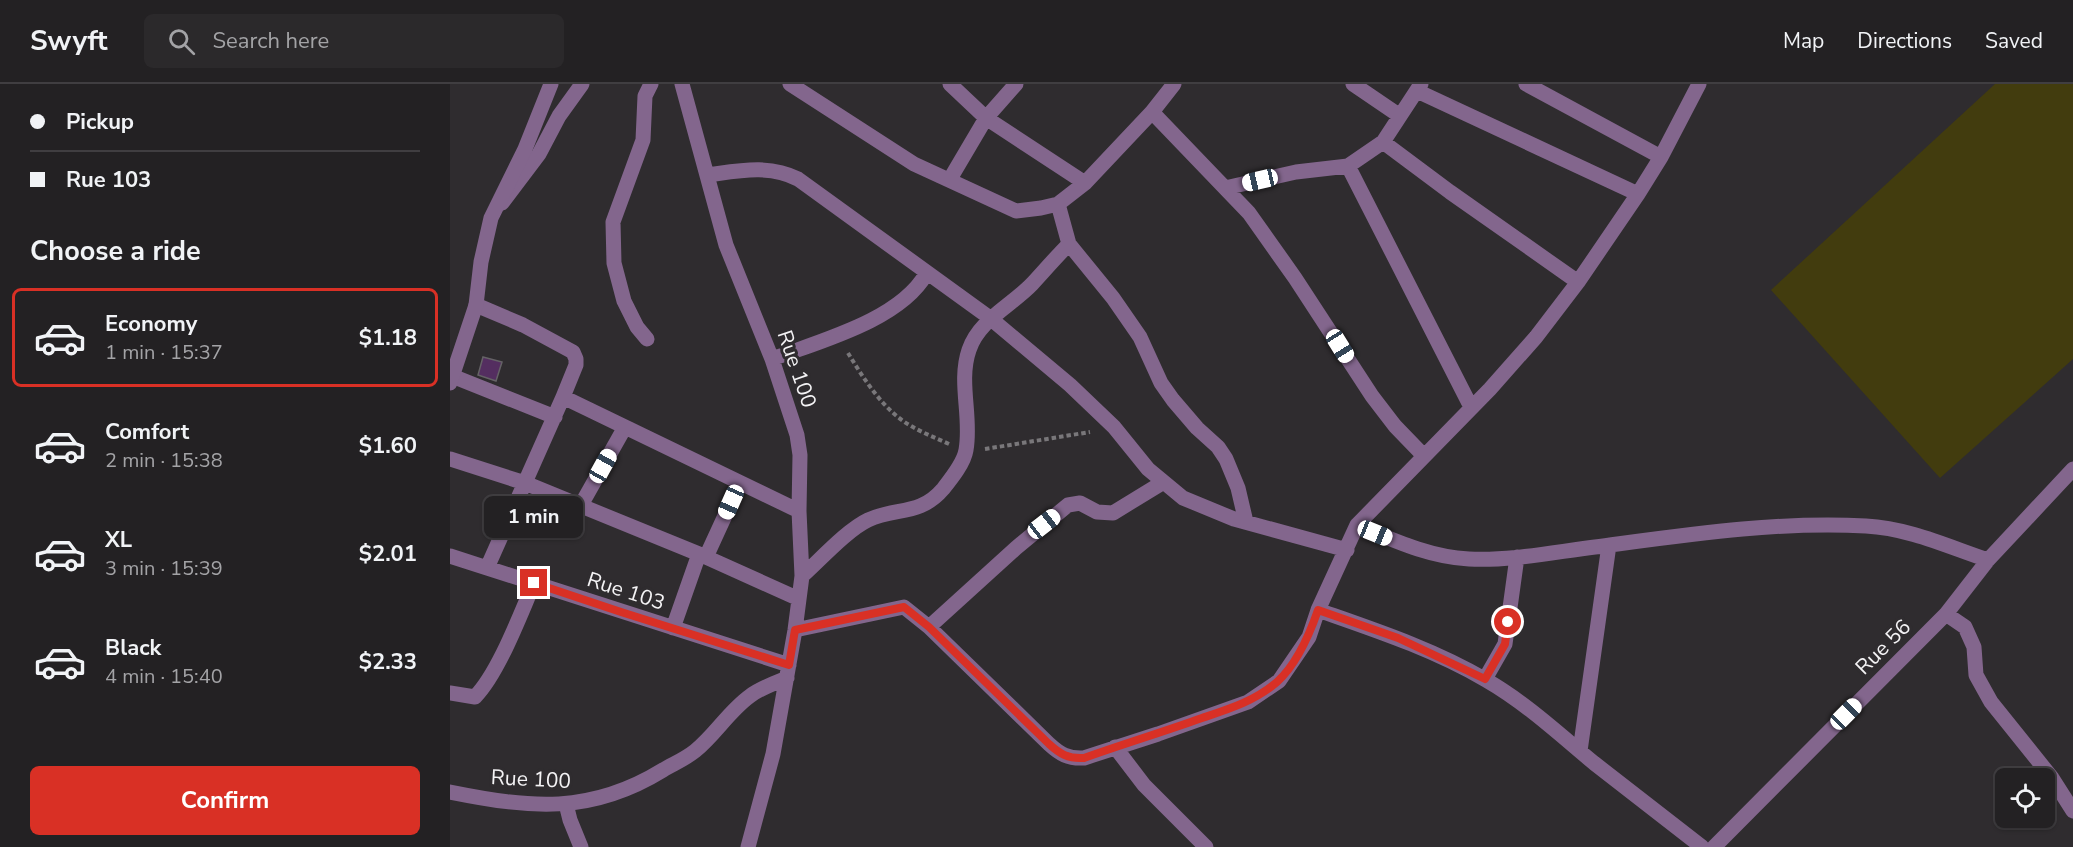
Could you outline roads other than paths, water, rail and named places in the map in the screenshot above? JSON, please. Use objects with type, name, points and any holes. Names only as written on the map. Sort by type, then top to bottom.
[{"type":"street","points":[[551,84],[525,149],[491,218],[481,262],[476,305],[451,380],[555,417]]},
{"type":"street","points":[[491,218],[539,154],[559,116],[582,84]]},
{"type":"street","points":[[647,339],[637,327],[624,301],[614,263],[613,222],[643,140],[645,96],[651,84]]},
{"type":"street","name":"Rue 100","points":[[682,84],[726,245],[772,359],[797,435],[801,477],[799,511],[802,576],[795,630],[782,714],[748,847]]},
{"type":"street","points":[[790,84],[809,90],[914,164],[1016,211],[1058,204],[1085,183],[1152,112],[1174,84]]},
{"type":"street","points":[[950,84],[986,118],[1085,183]]},
{"type":"street","points":[[950,179],[986,118],[1016,84]]},
{"type":"street","points":[[1353,84],[1400,116]]},
{"type":"street","points":[[1526,84],[1661,157]]},
{"type":"street","points":[[795,630],[898,607],[910,611],[1060,753],[1074,759],[1084,758],[1158,734],[1248,702],[1279,681],[1309,637],[1318,610],[1357,525],[1490,389],[1536,337],[1578,282],[1661,157],[1699,84]]},
{"type":"street","points":[[1225,188],[1296,172],[1348,166],[1383,142],[1419,87],[1638,194]]},
{"type":"street","points":[[1152,112],[1249,213],[1372,396],[1395,426],[1424,456]]},
{"type":"street","points":[[1383,142],[1578,282]]},
{"type":"street","points":[[1348,166],[1471,407]]},
{"type":"street","points":[[707,175],[767,169],[798,179],[926,274],[990,318],[1087,401],[1114,427],[1148,470],[1183,498],[1246,522],[1347,550]]},
{"type":"street","points":[[1058,204],[1069,244],[1134,327],[1161,383],[1173,400],[1197,428],[1218,447],[1226,459],[1238,488],[1246,522]]},
{"type":"street","points":[[802,576],[867,520],[919,507],[932,500],[943,489],[966,452],[965,367],[970,348],[990,318],[1031,285],[1069,244]]},
{"type":"street","points":[[772,359],[837,335],[890,311],[914,291],[926,274]]},
{"type":"street","points":[[476,305],[523,325],[573,352],[576,359],[576,365],[555,417],[487,568]]},
{"type":"street","points":[[563,397],[799,511]]},
{"type":"street","points":[[581,505],[625,427]]},
{"type":"street","points":[[450,459],[525,483],[581,505],[799,599]]},
{"type":"street","name":"Rue 56","points":[[1714,847],[1946,614],[1988,560],[2073,469]]},
{"type":"street","points":[[673,628],[702,556],[740,483]]},
{"type":"street","points":[[929,627],[1016,548],[1068,505],[1080,503],[1097,512],[1113,513],[1162,483]]},
{"type":"street","points":[[1357,525],[1418,550],[1468,559],[1517,556],[1684,535],[1807,525],[1869,526],[1931,540],[1988,560]]},
{"type":"street","points":[[1580,751],[1609,545]]},
{"type":"street","name":"Rue 103","points":[[450,556],[673,628],[788,671]]},
{"type":"street","points":[[1485,679],[1505,644],[1517,556]]},
{"type":"street","points":[[450,693],[470,698],[475,697],[482,690],[508,642],[534,583]]},
{"type":"street","points":[[1318,610],[1398,638],[1485,679],[1512,696],[1702,847]]},
{"type":"street","points":[[1946,614],[1965,627],[1974,646],[1976,675],[1991,702],[2052,778],[2073,811]]},
{"type":"street","name":"Rue 100","points":[[450,792],[534,805],[575,804],[609,796],[650,779],[694,752],[750,695],[788,671]]},
{"type":"street","points":[[1115,747],[1144,785],[1206,847]]},
{"type":"street","points":[[566,804],[581,847]]}]
